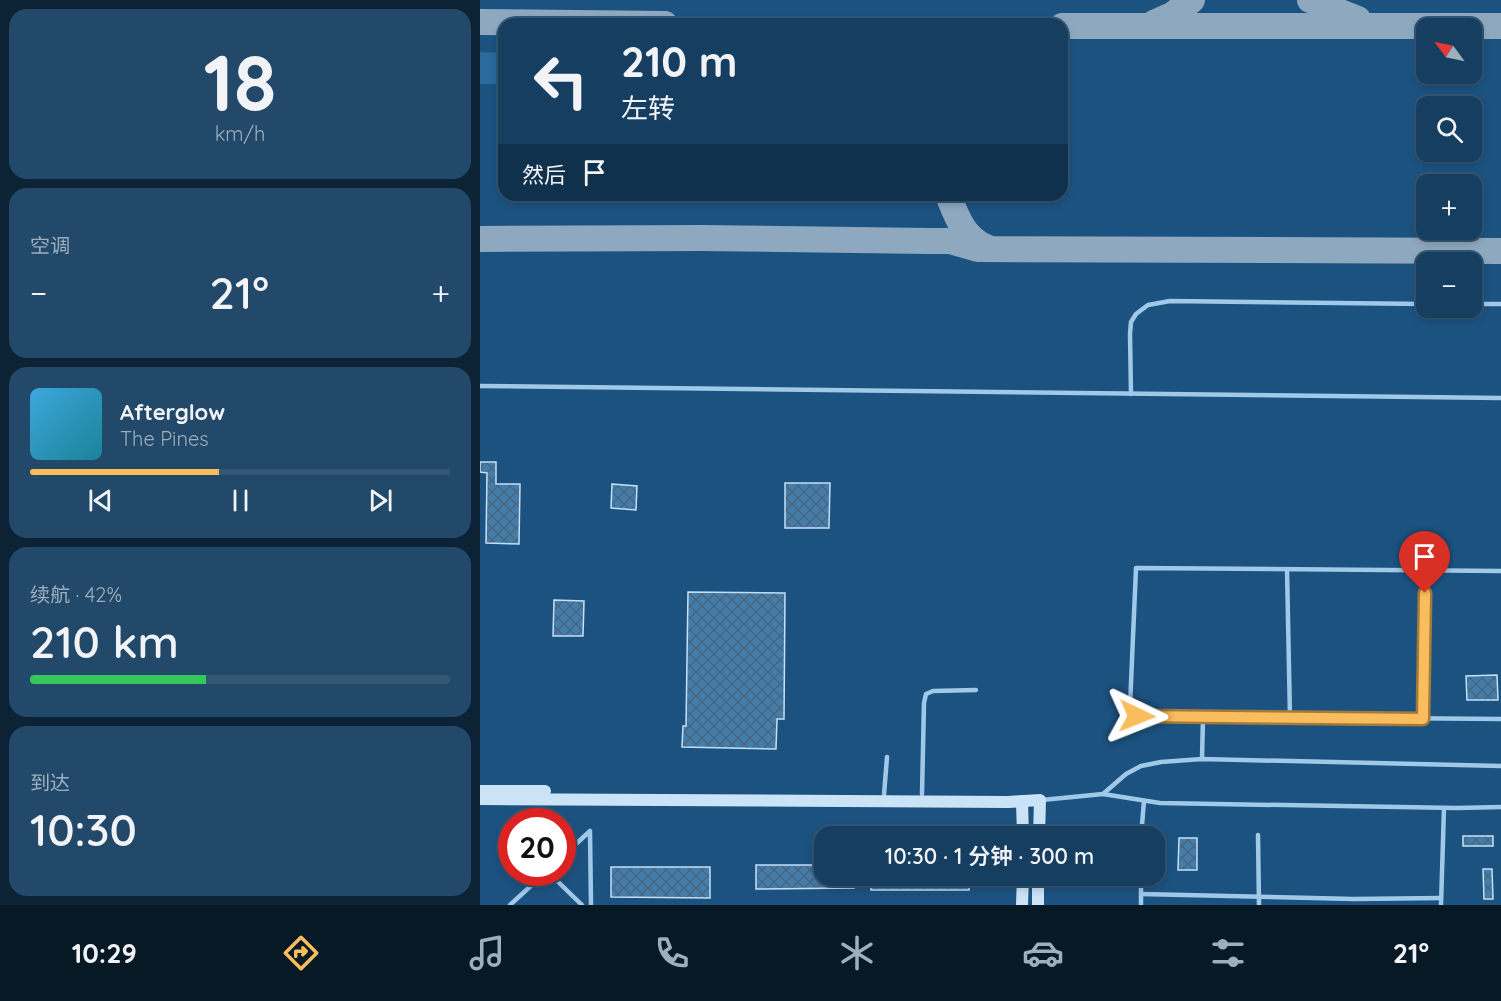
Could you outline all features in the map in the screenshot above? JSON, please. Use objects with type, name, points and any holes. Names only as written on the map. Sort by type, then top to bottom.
[{"type":"main road","points":[[480,791],[1008,795],[1022,801]]},
{"type":"main road","points":[[480,800],[984,802],[1040,800],[1039,826]]},
{"type":"main road","points":[[1022,801],[1023,826]]},
{"type":"main road","points":[[1022,905],[1023,886]]},
{"type":"main road","points":[[1038,886],[1038,905]]},
{"type":"lane","points":[[1131,394],[1131,322],[1136,314],[1148,305],[1170,301],[1416,304]]},
{"type":"lane","points":[[1482,304],[1501,304]]},
{"type":"lane","points":[[480,386],[1501,398]]},
{"type":"lane","points":[[1501,571],[1136,568],[1130,710],[1137,716],[1203,718],[1501,719]]},
{"type":"lane","points":[[1287,569],[1290,718]]},
{"type":"lane","points":[[1423,719],[1425,570]]},
{"type":"lane","points":[[922,794],[926,694],[933,691],[976,690]]},
{"type":"lane","points":[[1203,718],[1203,759]]},
{"type":"lane","points":[[884,795],[887,757]]},
{"type":"lane","points":[[1103,794],[1126,774],[1141,766],[1203,759],[1501,766]]},
{"type":"lane","points":[[1040,800],[1103,794],[1160,803],[1501,807]]},
{"type":"lane","points":[[1142,826],[1144,801]]},
{"type":"lane","points":[[1441,905],[1444,808]]},
{"type":"lane","points":[[576,844],[590,831],[591,905]]},
{"type":"lane","points":[[1258,836],[1259,905]]},
{"type":"lane","points":[[510,905],[532,886]]},
{"type":"lane","points":[[561,886],[582,905]]},
{"type":"lane","points":[[1141,886],[1142,905]]},
{"type":"lane","points":[[1141,894],[1354,902],[1441,898]]},
{"type":"shaded area","points":[[480,52],[498,53],[498,84],[480,84]]},
{"type":"building","points":[[480,462],[496,462],[496,484],[520,484],[519,544],[486,543],[487,473],[480,472]]},
{"type":"building","points":[[785,483],[830,483],[829,528],[785,528]]},
{"type":"building","points":[[612,484],[637,486],[636,510],[611,508]]},
{"type":"building","points":[[688,592],[785,593],[784,719],[777,719],[776,749],[682,747],[683,726],[686,726]]},
{"type":"building","points":[[554,600],[584,601],[583,636],[553,636]]},
{"type":"building","points":[[1497,675],[1498,700],[1467,700],[1466,676]]},
{"type":"building","points":[[1463,836],[1493,836],[1493,846],[1463,846]]},
{"type":"building","points":[[1179,838],[1197,838],[1197,870],[1178,870]]},
{"type":"building","points":[[756,865],[814,865],[814,886],[854,886],[854,888],[756,889]]},
{"type":"building","points":[[611,867],[710,867],[710,898],[611,897]]},
{"type":"building","points":[[1483,869],[1492,869],[1493,899],[1484,899]]},
{"type":"building","points":[[871,886],[969,886],[969,890],[871,890]]},
{"type":"taxiway","points":[[1154,23],[1172,15],[1192,0]]},
{"type":"taxiway","points":[[1310,0],[1358,19]]},
{"type":"taxiway","points":[[480,22],[498,22]]},
{"type":"taxiway","points":[[1068,26],[1501,26]]},
{"type":"taxiway","points":[[950,201],[967,233],[986,247]]},
{"type":"taxiway","points":[[480,239],[701,238],[950,241],[978,249],[1501,251]]},
{"type":"route","points":[[1137,716],[1423,719],[1425,593]]}]
